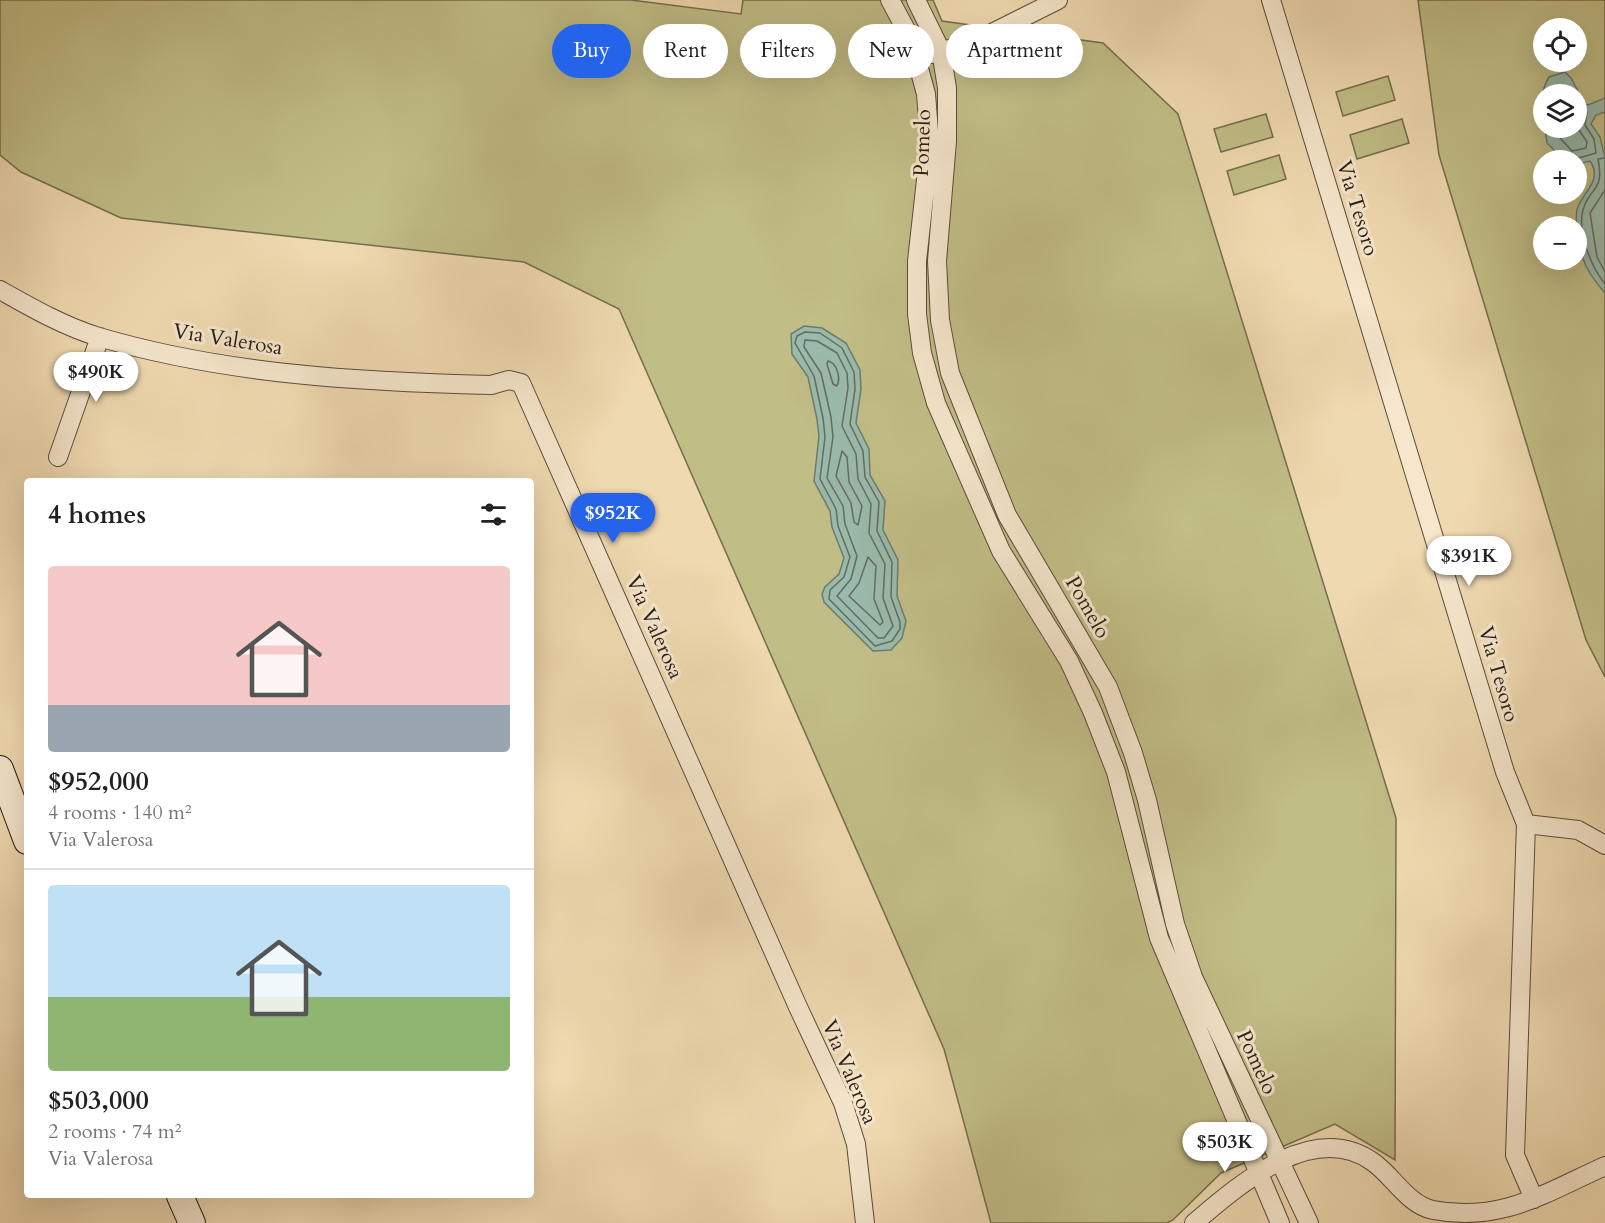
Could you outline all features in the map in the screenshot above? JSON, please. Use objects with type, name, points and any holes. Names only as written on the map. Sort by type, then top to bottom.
[{"type":"main road","points":[[0,769],[24,833]]},
{"type":"main road","points":[[0,791],[24,842]]},
{"type":"main road","points":[[181,1198],[192,1223]]},
{"type":"street","name":"Pomelo","points":[[890,0],[904,24]]},
{"type":"street","name":"Pomelo","points":[[915,0],[941,51],[946,88],[947,141],[937,261],[940,320],[950,373],[1007,514],[1108,687],[1133,753],[1147,800],[1175,924],[1193,977],[1309,1223]]},
{"type":"street","points":[[934,53],[972,43],[1058,0]]},
{"type":"street","name":"Via Tesoro","points":[[1271,0],[1505,772],[1526,824],[1515,1155],[1534,1198]]},
{"type":"street","name":"Pomelo","points":[[922,78],[930,144],[917,261],[917,314],[922,353],[936,403],[1001,551],[1069,661],[1093,713],[1116,772],[1159,938],[1280,1223]]},
{"type":"street","name":"Via Valerosa","points":[[0,290],[21,302],[100,337],[196,360],[376,383],[491,385],[508,380],[521,383],[843,1103],[856,1144],[865,1223]]},
{"type":"street","points":[[58,457],[100,337]]},
{"type":"street","points":[[1526,824],[1578,830],[1605,845]]},
{"type":"street","points":[[1194,1223],[1243,1181],[1319,1147],[1347,1150],[1373,1162],[1400,1189],[1430,1210],[1459,1214],[1490,1214],[1534,1198],[1605,1166]]},
{"type":"shaded area","points":[[0,0],[631,0],[741,14],[743,0],[933,0],[942,21],[964,24],[946,24],[946,78],[1083,78],[1083,40],[1103,43],[1178,114],[1396,818],[1395,1160],[1335,1124],[1221,1173],[1173,1220],[1167,1223],[991,1223],[944,1049],[619,309],[524,262],[121,218],[21,172],[0,155]]},
{"type":"shaded area","points":[[1418,0],[1605,0],[1605,677],[1586,640],[1439,155]]},
{"type":"shaded area","points":[[1388,76],[1395,100],[1343,116],[1336,92]]},
{"type":"shaded area","points":[[1266,114],[1273,137],[1221,152],[1214,129]]},
{"type":"shaded area","points":[[1402,119],[1409,143],[1357,159],[1350,135]]},
{"type":"shaded area","points":[[1279,155],[1286,179],[1234,195],[1227,171]]},
{"type":"water","points":[[1565,72],[1574,84],[1545,84],[1549,77]]},
{"type":"water","points":[[1605,98],[1605,112],[1596,115],[1591,124],[1600,137],[1605,157],[1605,293],[1587,268],[1587,216],[1577,216],[1580,204],[1587,204],[1587,191],[1594,174],[1590,161],[1587,162],[1587,150],[1554,150],[1547,143],[1546,138],[1587,138],[1587,105]]},
{"type":"water","points":[[804,326],[822,328],[846,343],[860,370],[861,389],[856,423],[869,449],[870,475],[885,501],[883,530],[898,560],[897,596],[906,621],[902,638],[891,650],[873,651],[824,602],[822,594],[825,587],[839,574],[844,558],[832,527],[830,511],[814,481],[819,436],[817,419],[808,377],[792,354],[791,334]]}]
